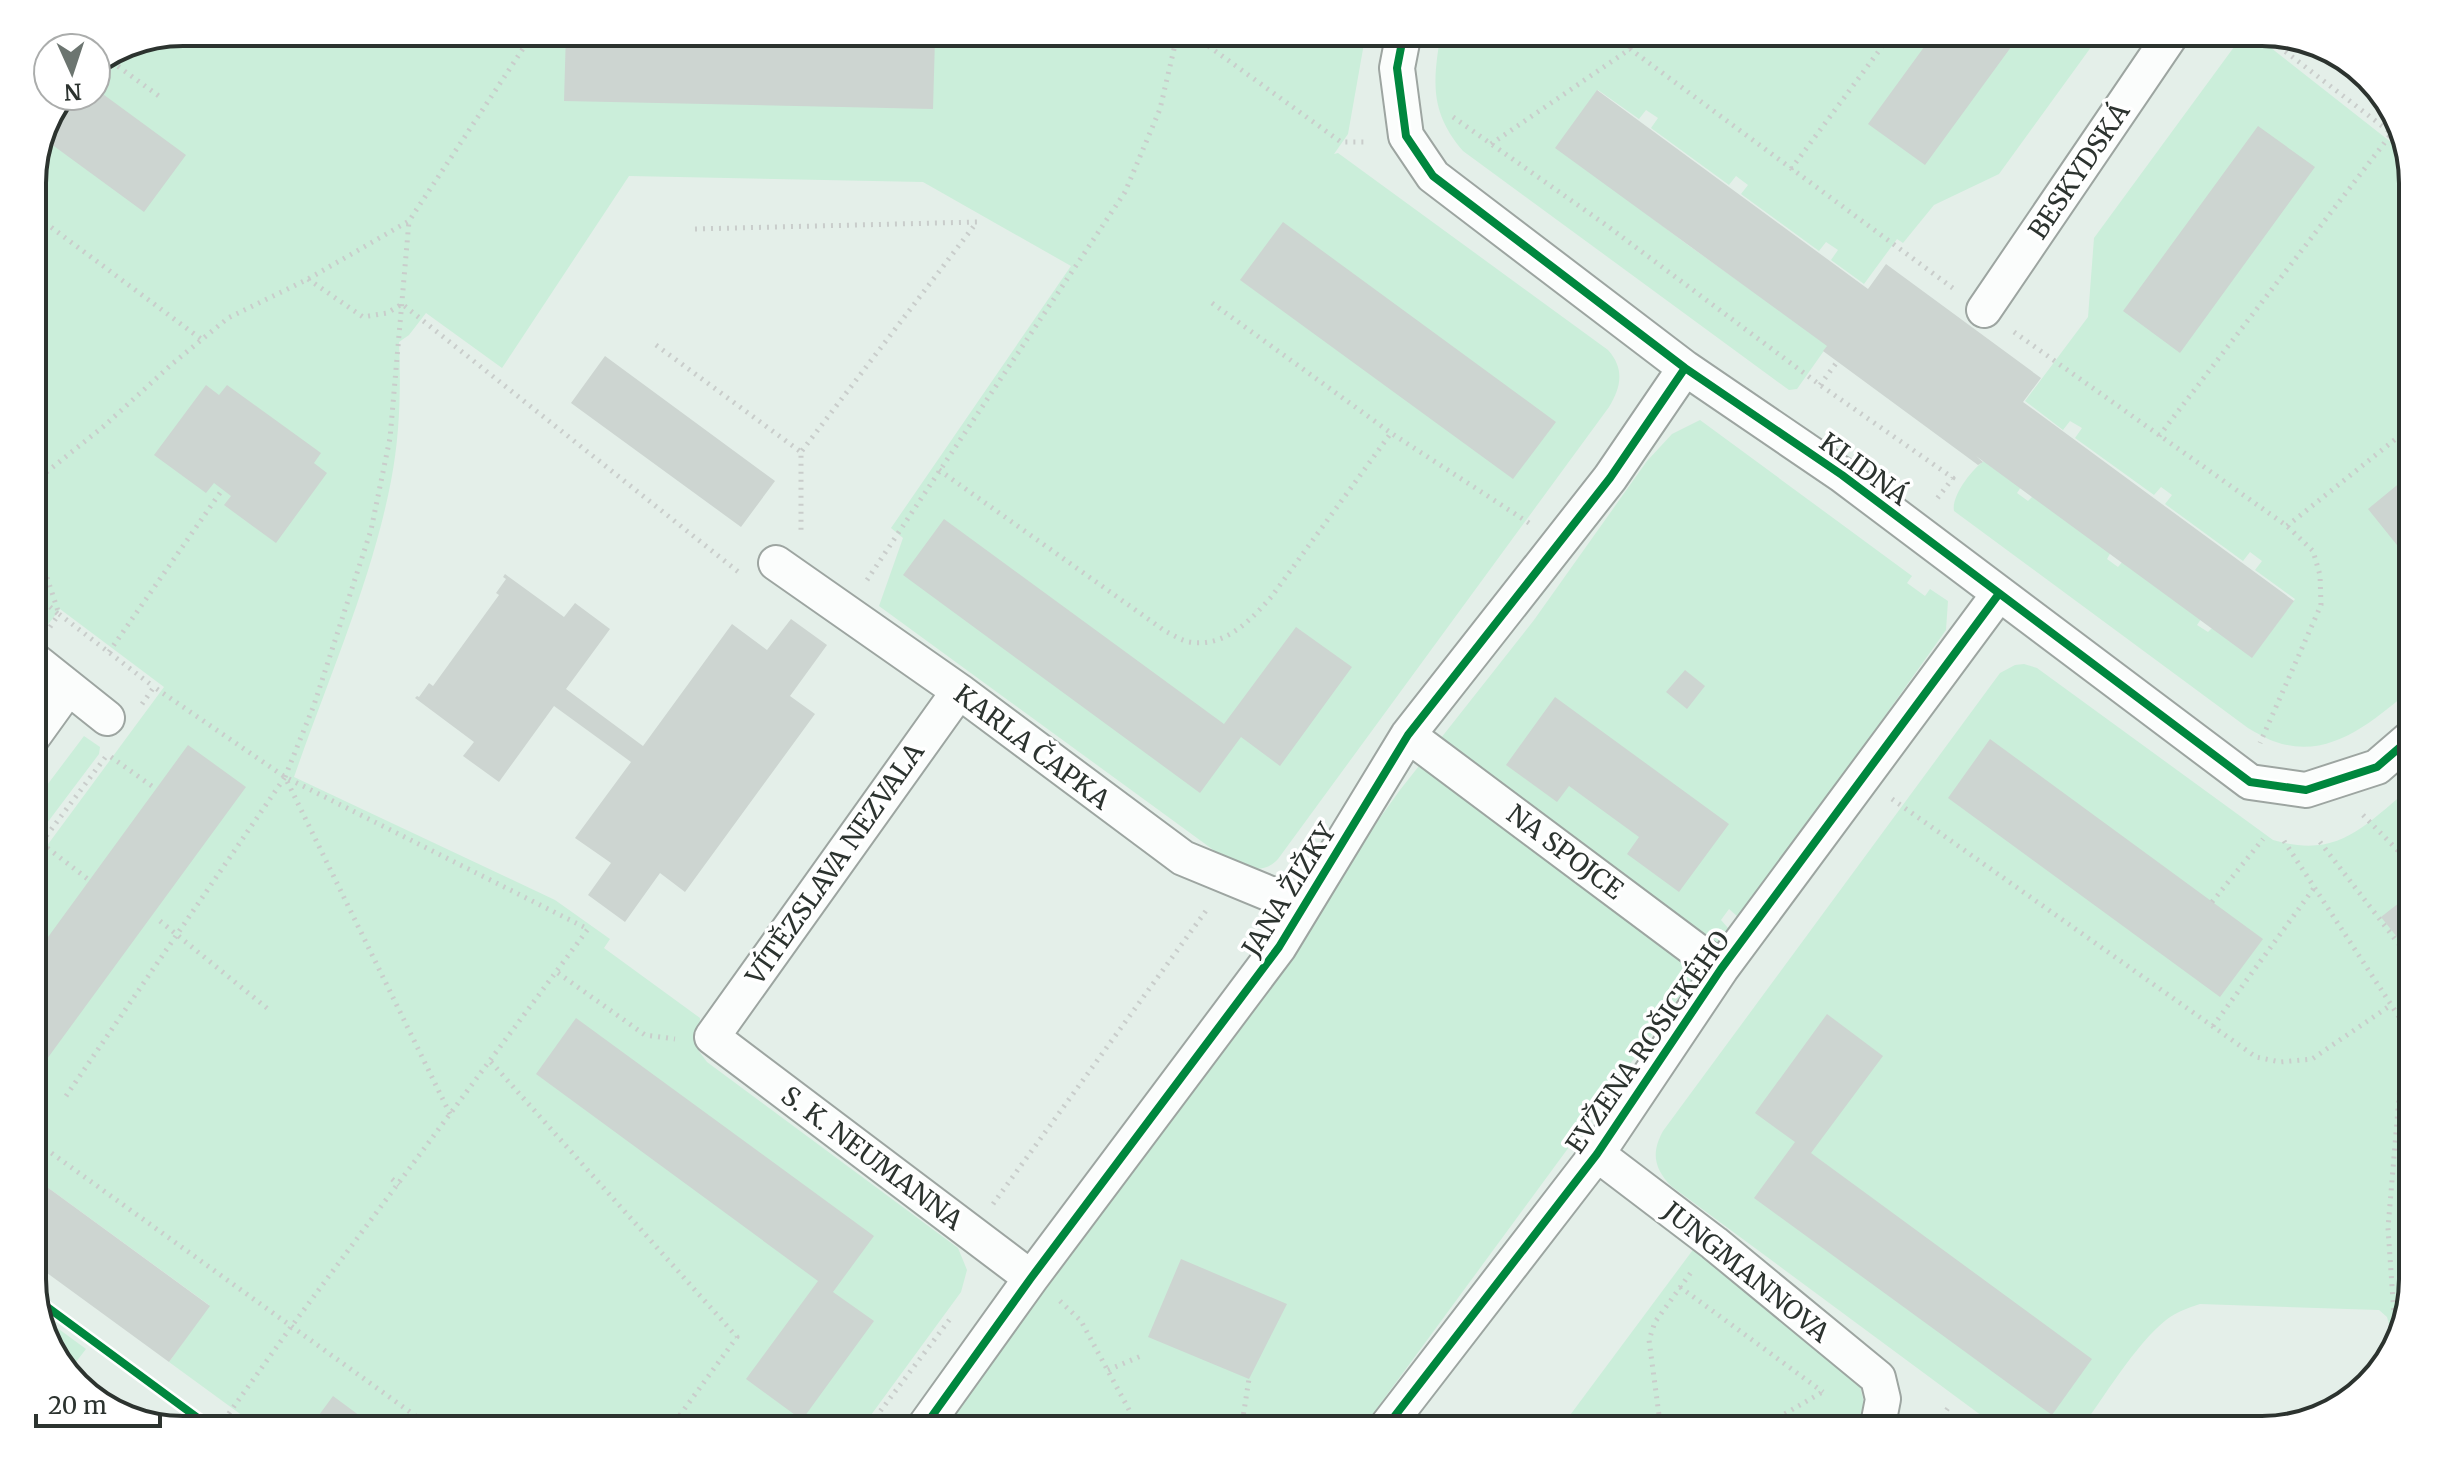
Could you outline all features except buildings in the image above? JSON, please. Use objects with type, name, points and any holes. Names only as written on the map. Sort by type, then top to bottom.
[{"type":"street","name":"KLIDNÁ","points":[[1401,46],[1397,68],[1406,136],[1433,176],[1685,368],[1842,475],[2250,782],[2306,790],[2377,767],[2399,748]]},
{"type":"street","name":"BESKYDSKÁ","points":[[1984,310],[2163,46]]},
{"type":"street","name":"JANA ŽIŽKY","points":[[932,1416],[1031,1278],[1272,957],[1408,735],[1610,478],[1685,368]]},
{"type":"street","name":"KARLA ČAPKA","points":[[776,563],[959,691],[1183,858],[1302,907]]},
{"type":"street","name":"EVŽENA ROŠICKÉHO","points":[[1395,1416],[1597,1154],[1721,969],[1998,595]]},
{"type":"street","points":[[46,660],[68,688],[123,713]]},
{"type":"street","points":[[46,719],[68,688]]},
{"type":"street","name":"VÍTĚZSLAVA NEZVALA","points":[[698,1038],[959,691]]},
{"type":"street","name":"NA SPOJCE","points":[[1408,735],[1721,969]]},
{"type":"street","name":"S. K. NEUMANNA","points":[[698,1038],[1031,1278]]},
{"type":"street","name":"JUNGMANNOVA","points":[[1597,1154],[1714,1243],[1878,1378],[1880,1414]]},
{"type":"path","points":[[46,473],[228,318],[308,279],[409,221],[525,46]]},
{"type":"path","points":[[866,581],[1125,192],[1160,109],[1175,46]]},
{"type":"path","points":[[1208,46],[1341,142],[1373,142]]},
{"type":"path","points":[[1791,169],[1883,46]]},
{"type":"path","points":[[2280,47],[2388,130]]},
{"type":"path","points":[[114,64],[163,99]]},
{"type":"path","points":[[1453,117],[1606,225],[1820,385],[1953,478],[1914,530]]},
{"type":"path","points":[[2159,436],[2390,135]]},
{"type":"path","points":[[66,1096],[285,777],[314,705],[371,530],[390,438],[409,221]]},
{"type":"path","points":[[695,229],[977,222],[801,452],[801,537]]},
{"type":"path","points":[[46,223],[202,340]]},
{"type":"path","points":[[308,279],[363,317],[387,313],[402,304]]},
{"type":"path","points":[[1212,303],[1391,433],[1530,524],[1539,512]]},
{"type":"path","points":[[402,304],[739,574],[776,563]]},
{"type":"path","points":[[656,345],[801,452]]},
{"type":"path","points":[[1820,385],[1837,362]]},
{"type":"path","points":[[939,470],[1165,631],[1190,642],[1216,640],[1236,632],[1272,596],[1391,433]]},
{"type":"path","points":[[2287,526],[2399,436]]},
{"type":"path","points":[[109,652],[222,490]]},
{"type":"path","points":[[46,575],[59,614]]},
{"type":"path","points":[[46,603],[154,687],[285,777],[588,929],[226,1416]]},
{"type":"path","points":[[46,634],[59,614]]},
{"type":"path","points":[[123,713],[154,687]]},
{"type":"path","points":[[2247,734],[2272,747]]},
{"type":"path","points":[[46,836],[107,754],[156,789]]},
{"type":"path","points":[[285,777],[451,1116]]},
{"type":"path","points":[[1888,795],[2256,1057],[2280,1062],[2312,1059],[2391,1005]]},
{"type":"path","points":[[2363,815],[2399,852]]},
{"type":"path","points":[[2212,902],[2263,839]]},
{"type":"path","points":[[2284,841],[2399,1017]]},
{"type":"path","points":[[2320,842],[2399,944]]},
{"type":"path","points":[[46,847],[89,880]]},
{"type":"path","points":[[971,1233],[1230,877]]},
{"type":"path","points":[[2213,1026],[2314,888]]},
{"type":"path","points":[[160,921],[268,1009]]},
{"type":"path","points":[[558,973],[645,1035],[698,1038]]},
{"type":"path","points":[[491,1062],[737,1337],[679,1416]]},
{"type":"path","points":[[2394,1314],[2388,1228],[2399,1097]]},
{"type":"path","points":[[46,1149],[415,1416]]},
{"type":"path","points":[[392,1179],[399,1185]]},
{"type":"path","points":[[1659,1416],[1649,1340],[1655,1322],[1714,1243]]},
{"type":"path","points":[[1031,1278],[1081,1321],[1132,1416]]},
{"type":"path","points":[[1680,1287],[1823,1392]]},
{"type":"path","points":[[877,1416],[959,1308]]},
{"type":"path","points":[[1108,1370],[1141,1356]]},
{"type":"path","points":[[1781,1416],[1864,1367]]},
{"type":"path","points":[[1243,1416],[1249,1379]]},
{"type":"path","points":[[1943,1416],[1948,1408]]},
{"type":"green space","points":[[183,46],[1364,46],[1348,134],[1334,154],[1338,153],[1608,350],[1619,371],[1618,385],[1609,407],[1278,859],[1258,869],[1234,865],[879,606],[903,538],[891,528],[1071,266],[923,182],[629,176],[502,368],[426,313],[409,335],[399,342],[398,429],[383,518],[361,593],[294,777],[555,900],[610,939],[604,948],[700,1018],[698,1050],[707,1062],[958,1248],[967,1270],[961,1292],[870,1416],[243,1416],[169,1362],[209,1305],[46,1186],[46,847],[164,687],[60,609],[46,627],[46,174],[60,122],[66,112],[112,112],[114,64],[139,53]]},
{"type":"green space","points":[[1439,46],[2092,46],[1999,174],[1934,205],[1903,243],[1897,239],[1864,284],[1831,260],[1838,250],[1826,242],[1819,251],[1741,194],[1748,185],[1736,176],[1729,185],[1651,128],[1658,118],[1646,110],[1639,119],[1598,90],[1557,147],[1828,345],[1797,389],[1789,390],[1463,151],[1439,109],[1436,66]]},
{"type":"green space","points":[[2235,46],[2269,46],[2393,144],[2399,174],[2399,700],[2350,734],[2315,746],[2296,746],[2265,738],[1954,511],[1959,490],[1984,461],[2021,487],[2017,493],[2028,501],[2033,496],[2111,552],[2107,559],[2118,567],[2123,561],[2201,619],[2197,625],[2208,632],[2213,627],[2253,656],[2295,599],[2255,570],[2262,561],[2250,552],[2243,561],[2165,504],[2172,495],[2161,487],[2154,495],[2075,438],[2082,428],[2070,421],[2063,430],[2025,401],[2088,317],[2094,238]]},
{"type":"green space","points":[[1700,420],[1912,576],[1907,583],[1925,596],[1930,589],[1948,601],[1946,630],[1776,869],[1738,917],[1729,909],[1721,920],[1728,928],[1735,921],[1371,1416],[949,1416],[1400,790],[1534,620],[1647,461],[1672,434]]},
{"type":"green space","points":[[2015,665],[2037,668],[2273,840],[2296,845],[2334,842],[2365,825],[2399,797],[2399,1279],[2390,1328],[2387,1317],[2379,1310],[2200,1304],[2174,1315],[2154,1331],[2131,1357],[2090,1416],[1982,1416],[1671,1186],[1661,1173],[1656,1153],[1663,1131],[2000,673]]},
{"type":"green space","points":[[84,736],[100,747],[99,754],[46,824],[46,786]]},
{"type":"green space","points":[[1698,1243],[1855,1364],[1864,1403],[1860,1416],[1569,1416]]},
{"type":"green space","points":[[54,1326],[86,1349],[75,1363]]},
{"type":"cycle path","points":[[1401,46],[1397,68],[1406,136],[1433,176],[1685,368],[1842,475],[2250,782],[2306,790],[2377,767],[2399,748]]},
{"type":"cycle path","points":[[932,1416],[1031,1278],[1279,947],[1408,735],[1610,478],[1685,368]]},
{"type":"cycle path","points":[[1395,1416],[1597,1154],[1721,969],[1998,595]]},
{"type":"cycle path","points":[[50,1309],[195,1416]]}]
